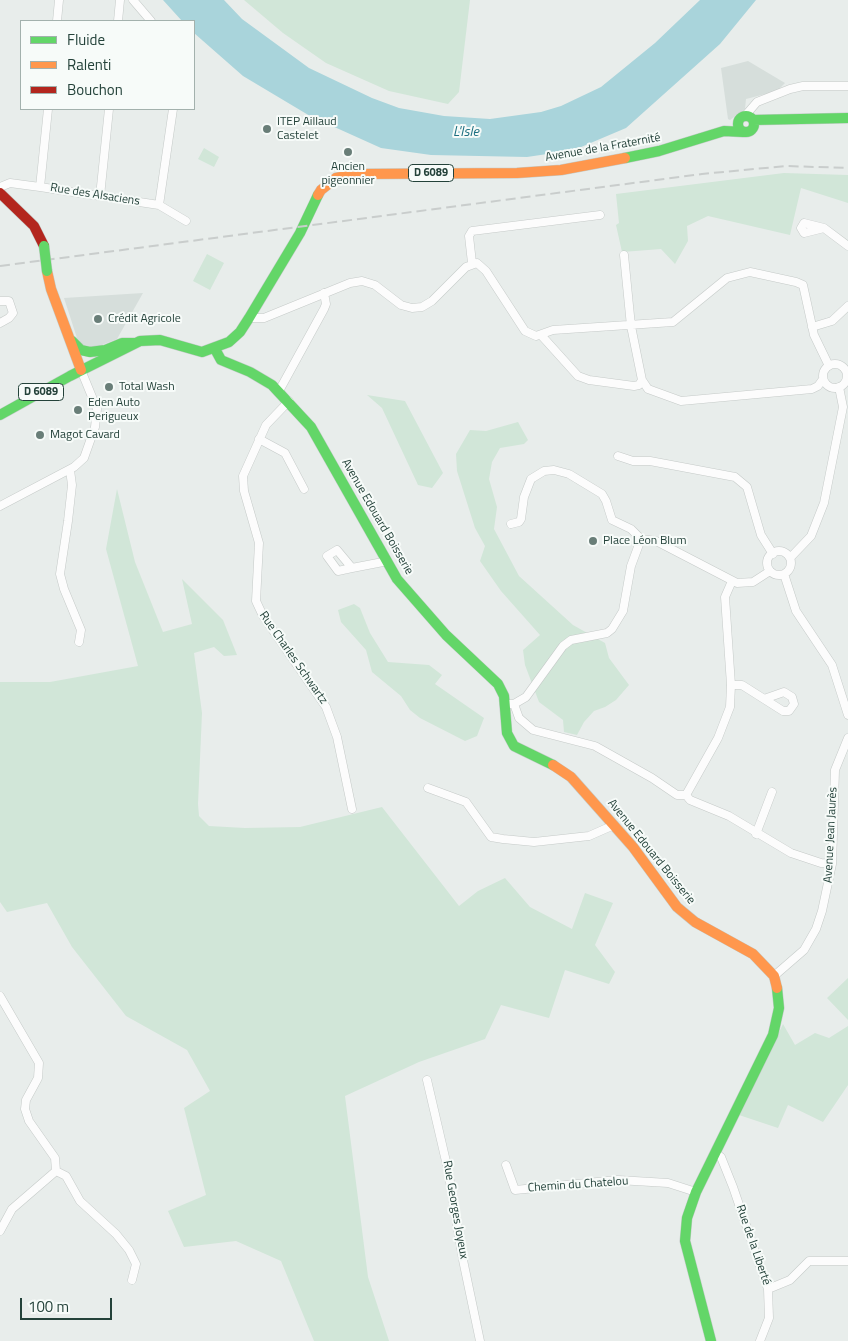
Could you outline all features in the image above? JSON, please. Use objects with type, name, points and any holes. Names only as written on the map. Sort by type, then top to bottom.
[{"type":"main road","name":"D 6089","points":[[724,131],[748,121],[848,118]]},
{"type":"main road","name":"D 6089","points":[[724,131],[743,132],[739,128],[748,121]]},
{"type":"main road","name":"Avenue de la Fraternité","points":[[255,306],[263,290],[300,233],[321,190],[328,184],[346,175],[540,172],[635,157],[724,131]]},
{"type":"main road","points":[[0,193],[34,226],[44,246],[51,289],[81,370]]},
{"type":"main road","name":"D 6089","points":[[0,415],[81,370],[135,343],[153,339],[196,352],[215,349],[235,338],[255,306]]},
{"type":"main road","points":[[66,327],[73,342],[81,350],[85,362],[81,370]]},
{"type":"main road","points":[[81,350],[95,352],[122,343],[135,343]]},
{"type":"main road","name":"Avenue Edouard Boisserie","points":[[215,349],[221,360],[264,379],[280,391],[311,427],[397,579],[446,635],[494,678],[509,704],[507,733],[514,746],[557,767],[571,777],[633,846],[677,907],[695,922],[753,954],[774,976]]},
{"type":"main road","points":[[711,1341],[685,1241],[687,1218],[696,1192],[773,1035],[779,1008],[779,995],[774,976]]},
{"type":"street","points":[[57,20],[59,0]]},
{"type":"street","points":[[118,20],[120,0]]},
{"type":"street","points":[[133,0],[150,20]]},
{"type":"street","points":[[748,121],[753,104],[803,86],[848,86]]},
{"type":"street","points":[[40,187],[48,110]]},
{"type":"street","points":[[100,196],[109,110]]},
{"type":"street","points":[[160,205],[173,110]]},
{"type":"street","name":"Rue des Alsaciens","points":[[0,187],[10,183],[160,205],[186,222]]},
{"type":"street","points":[[472,264],[469,236],[472,231],[600,215]]},
{"type":"street","points":[[824,228],[848,246]]},
{"type":"street","points":[[624,255],[631,326],[642,380],[648,389],[681,401],[812,389],[818,386],[824,379]]},
{"type":"street","points":[[249,318],[258,319],[350,283],[362,281],[375,285],[401,305],[412,308],[422,307],[432,301],[466,267],[472,264],[482,266],[526,331],[531,335],[540,335],[554,330],[672,322],[728,278],[750,272],[803,285],[812,327],[821,352],[829,366]]},
{"type":"street","points":[[280,391],[324,309],[326,304],[324,293]]},
{"type":"street","points":[[0,301],[9,301],[12,306],[12,316],[0,323]]},
{"type":"street","points":[[255,306],[265,312],[277,312]]},
{"type":"street","points":[[812,327],[832,321],[848,306]]},
{"type":"street","points":[[540,335],[578,376],[589,380],[634,386],[639,385],[642,380]]},
{"type":"street","points":[[845,364],[846,380],[839,387],[828,385],[824,379],[824,371],[829,366],[845,364]]},
{"type":"street","points":[[0,506],[70,470],[81,462],[87,452],[96,417],[95,401],[81,370]]},
{"type":"street","points":[[790,558],[780,552],[773,554],[768,562],[770,571],[775,574],[784,574],[790,568],[790,558],[810,536],[824,503],[842,414],[843,402],[839,387]]},
{"type":"street","name":"Rue Charles Schwartz","points":[[289,401],[272,417],[259,439],[243,476],[244,491],[259,543],[256,605],[326,707],[337,737],[352,809]]},
{"type":"street","points":[[259,439],[285,453],[304,489]]},
{"type":"street","points":[[618,456],[633,462],[650,461],[735,477],[747,487],[760,535],[773,554]]},
{"type":"street","points":[[70,470],[72,485],[60,574],[64,589],[81,630],[79,642]]},
{"type":"street","points":[[511,524],[519,522],[521,519],[524,497],[531,479],[544,471],[554,470],[569,474],[602,494],[612,520],[631,529],[641,539],[656,541],[732,581],[748,584],[770,571]]},
{"type":"street","points":[[641,539],[631,566],[623,611],[615,626],[607,633],[577,638],[567,643],[526,697],[509,704],[519,718],[533,730],[595,746],[652,778],[677,795],[686,795]]},
{"type":"street","points":[[352,568],[386,560]]},
{"type":"street","points":[[784,574],[796,611],[832,665],[848,715]]},
{"type":"street","points":[[720,602],[732,581]]},
{"type":"street","points":[[686,795],[722,728],[730,707],[732,684],[725,597],[727,590]]},
{"type":"street","points":[[732,684],[742,685],[764,699]]},
{"type":"street","name":"Avenue Jean Jaurès","points":[[774,976],[790,964],[812,940],[822,911],[832,864],[835,770],[848,738]]},
{"type":"street","points":[[428,788],[466,802],[491,837],[534,842],[561,840],[589,836],[614,825]]},
{"type":"street","points":[[756,834],[772,792]]},
{"type":"street","points":[[686,795],[690,800],[729,816],[791,854],[820,863],[832,864]]},
{"type":"street","points":[[0,996],[39,1063],[38,1078],[26,1100],[25,1109],[29,1121],[55,1158],[56,1170]]},
{"type":"street","name":"Rue Georges Joyeux","points":[[427,1080],[448,1170],[463,1260],[480,1341]]},
{"type":"street","name":"Rue de la Liberté","points":[[715,1153],[721,1157],[733,1187],[768,1289],[769,1318],[760,1341]]},
{"type":"street","name":"Chemin du Chatelou","points":[[506,1165],[515,1190],[618,1180],[668,1183],[696,1192]]},
{"type":"street","points":[[0,1231],[12,1209],[56,1170]]},
{"type":"street","points":[[56,1170],[66,1176],[80,1201],[116,1234],[128,1250],[136,1264],[132,1280]]},
{"type":"street","points":[[768,1289],[790,1280],[809,1261],[848,1261]]},
{"type":"shaded area","points":[[748,61],[785,83],[777,91],[746,99],[745,109],[730,120],[728,119],[721,68]]},
{"type":"shaded area","points":[[143,293],[117,339],[94,348],[83,345],[77,338],[64,298]]},
{"type":"green space","points":[[244,0],[470,0],[459,92],[448,104],[389,91],[326,63],[283,33]]},
{"type":"green space","points":[[204,148],[219,157],[214,167],[198,159]]},
{"type":"green space","points":[[784,173],[848,175],[848,203],[801,188],[790,235],[708,216],[687,226],[688,241],[675,264],[661,249],[622,252],[616,225],[619,223],[616,194]]},
{"type":"green space","points":[[207,254],[224,263],[210,290],[193,281]]},
{"type":"green space","points":[[367,395],[405,401],[443,473],[432,488],[418,485],[382,408]]},
{"type":"green space","points":[[518,422],[528,440],[524,444],[500,448],[492,462],[489,479],[497,507],[494,529],[519,576],[573,625],[605,643],[609,658],[629,685],[616,700],[594,711],[584,722],[577,735],[564,732],[563,720],[539,702],[525,665],[523,650],[540,635],[501,591],[480,561],[485,546],[475,528],[457,471],[456,454],[470,430],[486,431]]},
{"type":"green space","points":[[117,489],[135,562],[163,632],[192,624],[182,579],[223,620],[237,655],[224,656],[214,647],[194,653],[202,713],[199,816],[209,826],[245,828],[300,827],[382,807],[459,906],[478,891],[505,878],[530,907],[572,929],[585,893],[613,903],[595,945],[615,972],[609,984],[565,970],[549,1018],[501,1005],[485,1039],[419,1062],[345,1096],[368,1277],[389,1341],[314,1341],[281,1261],[236,1241],[184,1247],[168,1211],[206,1195],[184,1108],[210,1091],[187,1050],[126,1016],[72,947],[47,903],[7,912],[0,902],[0,682],[50,682],[138,666],[106,549]]},
{"type":"green space","points":[[354,604],[360,608],[370,633],[388,662],[429,665],[442,675],[435,684],[484,718],[477,736],[465,741],[420,718],[410,710],[401,696],[372,672],[366,650],[341,622],[338,610]]},
{"type":"green space","points":[[848,978],[848,1020],[827,998]]},
{"type":"green space","points":[[783,1024],[795,1045],[815,1033],[829,1038],[848,1026],[848,1085],[823,1122],[788,1105],[778,1128],[739,1115]]},
{"type":"water","name":"L'Isle","points":[[163,0],[224,0],[242,19],[309,68],[372,98],[399,108],[444,116],[490,119],[541,112],[561,106],[601,87],[655,43],[700,0],[756,0],[720,44],[626,128],[574,150],[527,157],[431,155],[381,148],[310,116],[243,76],[195,34],[195,20],[181,20]]},
{"type":"railway","points":[[0,266],[702,174],[786,166],[848,168]]},
{"type":"traffic: fast","points":[[746,116],[752,118],[754,124],[752,130],[746,132],[740,130],[738,124],[740,118],[746,116]]},
{"type":"traffic: fast","points":[[753,120],[848,118]]},
{"type":"traffic: fast","points":[[625,158],[659,151],[724,131],[743,132]]},
{"type":"traffic: fast","points":[[0,415],[70,376],[140,341],[160,340],[202,352],[229,342],[240,332],[249,318],[300,233],[318,195]]},
{"type":"traffic: fast","points":[[44,246],[47,271]]},
{"type":"traffic: fast","points":[[72,341],[81,350],[90,352],[105,350],[122,343],[135,343]]},
{"type":"traffic: fast","points":[[215,349],[221,360],[250,372],[272,385],[311,427],[397,579],[446,635],[498,684],[504,696],[507,733],[514,746],[553,765]]},
{"type":"traffic: fast","points":[[711,1341],[685,1241],[687,1218],[696,1192],[773,1035],[779,1008],[777,988]]},
{"type":"traffic: slow","points":[[318,195],[321,190],[336,178],[356,174],[517,173],[561,170],[625,158]]},
{"type":"traffic: slow","points":[[47,271],[51,289],[81,370]]},
{"type":"traffic: slow","points":[[553,765],[571,777],[633,847],[677,907],[695,922],[753,954],[774,976],[777,988]]},
{"type":"traffic: jam","points":[[0,193],[34,226],[44,246]]},
{"type":"place","name":"ITEP Aillaud Castelet","points":[[267,129]]},
{"type":"place","name":"Ancien pigeonnier","points":[[348,152]]},
{"type":"place","name":"Crédit Agricole","points":[[98,319]]},
{"type":"place","name":"Total Wash","points":[[109,387]]},
{"type":"place","name":"Eden Auto Perigueux","points":[[78,410]]},
{"type":"place","name":"Magot Cavard","points":[[40,435]]},
{"type":"place","name":"Place Léon Blum","points":[[593,541]]}]
